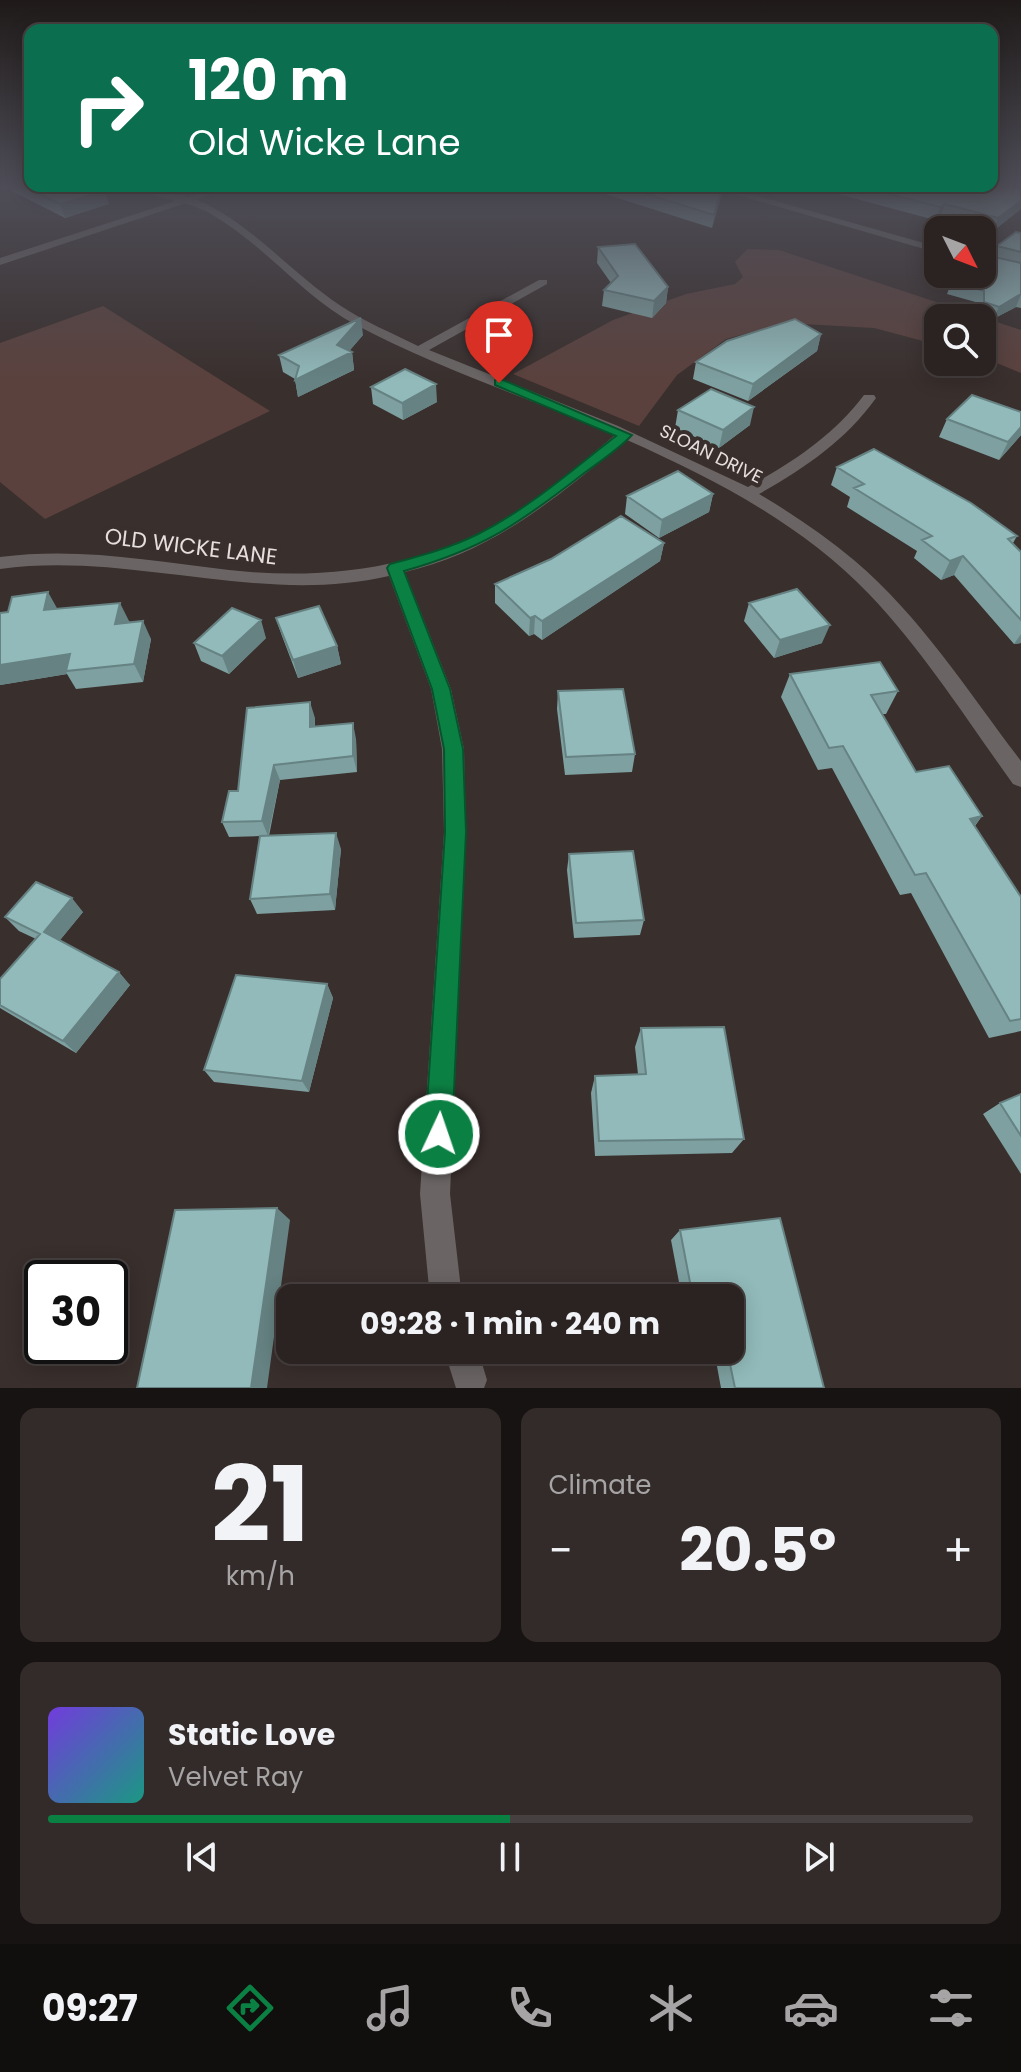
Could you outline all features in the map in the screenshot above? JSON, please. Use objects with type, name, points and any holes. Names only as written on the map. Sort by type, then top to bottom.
[{"type":"street","points":[[0,262],[32,252]]},
{"type":"street","name":"SLOAN DRIVE","points":[[271,252],[320,297],[344,314],[420,350],[625,435],[749,493],[805,529],[870,585],[915,635],[1021,778]]},
{"type":"street","points":[[420,350],[543,282]]},
{"type":"street","points":[[749,493],[815,455],[843,431],[869,398]]},
{"type":"street","name":"OLD WICKE LANE","points":[[0,563],[33,557],[80,556],[128,559],[229,576],[307,580],[395,568],[433,558],[482,538],[515,519],[625,435]]},
{"type":"street","points":[[395,568],[441,689],[453,749],[455,832],[435,1194],[445,1284]]},
{"type":"shaded area","points":[[744,252],[784,252],[942,304],[924,304],[924,341],[874,328],[786,323],[726,339],[677,375],[639,426],[513,374],[613,320],[686,294],[735,284],[743,277],[735,262]]},
{"type":"shaded area","points":[[103,306],[270,411],[45,519],[0,482],[0,343]]},
{"type":"shaded area","points":[[996,322],[1021,330],[1021,373],[996,363]]},
{"type":"building","points":[[601,252],[641,252],[668,287],[654,301],[604,290],[618,276]]},
{"type":"building","points":[[996,257],[1021,263],[1021,294],[999,307],[984,302],[984,291],[974,288],[996,288]]},
{"type":"building","points":[[361,318],[337,345],[352,352],[295,380],[299,366],[279,355]]},
{"type":"building","points":[[795,319],[821,334],[753,384],[696,362],[727,341]]},
{"type":"building","points":[[405,369],[436,384],[402,403],[371,387]]},
{"type":"building","points":[[711,389],[754,407],[723,430],[678,410]]},
{"type":"building","points":[[972,395],[1021,412],[1021,427],[1008,442],[947,419]]},
{"type":"building","points":[[874,449],[971,503],[1017,536],[1008,539],[1021,552],[1021,620],[963,556],[950,561],[922,540],[932,536],[854,488],[864,484],[837,467]]},
{"type":"building","points":[[678,471],[713,494],[662,520],[627,496]]},
{"type":"building","points":[[621,516],[664,543],[542,621],[535,616],[530,618],[495,584],[551,559]]},
{"type":"building","points":[[797,589],[830,625],[780,640],[749,603]]},
{"type":"building","points":[[48,592],[44,610],[120,603],[115,624],[143,621],[134,664],[66,671],[70,654],[0,665],[0,613],[8,612],[12,597]]},
{"type":"building","points":[[319,606],[337,646],[293,660],[276,618]]},
{"type":"building","points":[[232,608],[261,620],[222,656],[194,643]]},
{"type":"building","points":[[880,662],[898,691],[871,695],[916,772],[949,766],[982,816],[970,819],[1021,897],[1021,1019],[1010,1021],[926,873],[915,875],[843,746],[829,748],[790,674]]},
{"type":"building","points":[[623,689],[635,754],[566,757],[558,691]]},
{"type":"building","points":[[310,702],[310,727],[353,723],[353,756],[274,765],[262,821],[222,822],[229,791],[238,791],[247,708]]},
{"type":"building","points":[[336,833],[330,894],[250,899],[260,836]]},
{"type":"building","points":[[633,851],[644,920],[576,923],[569,854]]},
{"type":"building","points":[[36,882],[72,898],[44,932],[119,972],[63,1041],[0,1005],[0,979],[40,934],[5,917]]},
{"type":"building","points":[[236,975],[327,984],[302,1081],[204,1070]]},
{"type":"building","points":[[724,1027],[744,1139],[599,1141],[595,1076],[646,1074],[641,1028]]},
{"type":"building","points":[[1021,1094],[1021,1136],[1000,1103]]},
{"type":"building","points":[[277,1208],[251,1388],[137,1388],[175,1210]]},
{"type":"building","points":[[780,1218],[824,1388],[735,1388],[730,1364],[744,1364],[744,1284],[690,1284],[680,1230]]},
{"type":"route","points":[[439,1134],[455,832],[453,749],[441,689],[395,568],[433,558],[482,538],[515,519],[625,435],[499,383]]}]
